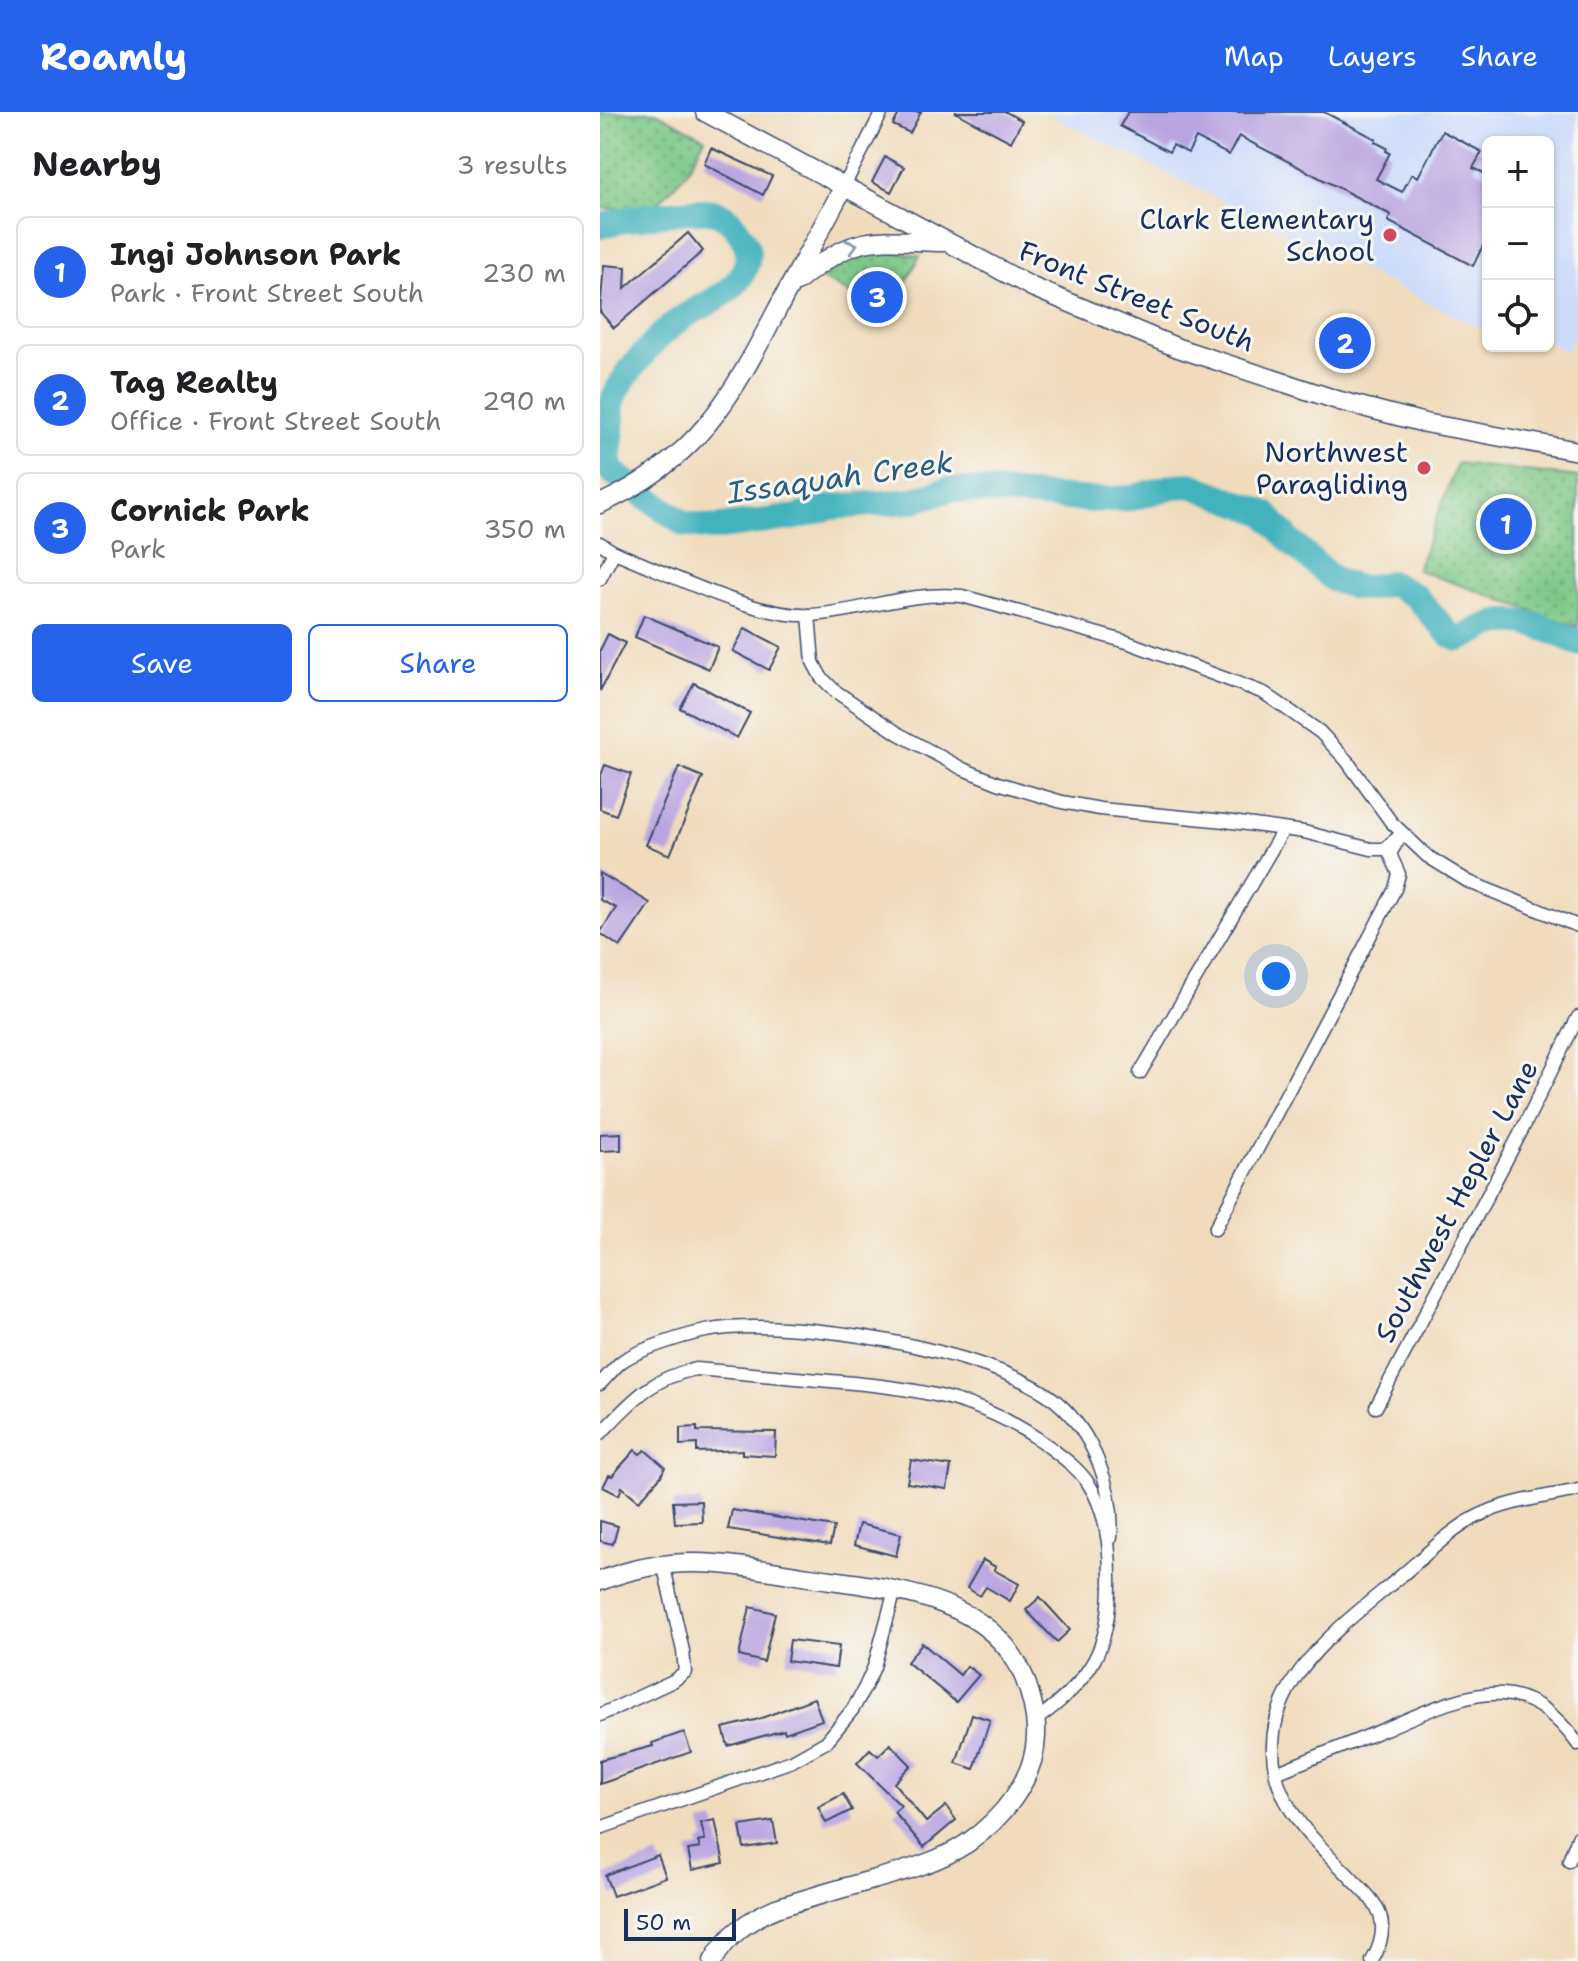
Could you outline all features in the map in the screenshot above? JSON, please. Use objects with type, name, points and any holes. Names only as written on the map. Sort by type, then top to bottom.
[{"type":"street","name":"Front Street South","points":[[705,112],[1073,306],[1178,348],[1260,377],[1425,423],[1578,451]]},
{"type":"street","points":[[608,500],[650,477],[684,451],[712,422],[735,388],[882,112]]},
{"type":"street","points":[[789,289],[830,255],[855,244],[881,240],[948,242]]},
{"type":"street","points":[[600,543],[614,552],[755,607],[809,615],[894,599],[939,594],[962,596],[1127,642],[1193,665],[1264,693],[1320,732],[1347,761],[1402,834],[1427,856],[1469,882],[1578,926]]},
{"type":"street","points":[[600,579],[614,552]]},
{"type":"street","points":[[809,615],[810,647],[821,677],[861,711],[963,769],[998,783],[1075,804],[1304,832],[1380,850],[1402,834]]},
{"type":"street","points":[[1140,1073],[1283,830]]},
{"type":"street","points":[[1215,1229],[1395,889],[1399,874],[1390,854],[1402,834]]},
{"type":"street","name":"Southwest Hepler Lane","points":[[1376,1407],[1578,1017]]},
{"type":"street","points":[[600,1384],[622,1361],[668,1342],[706,1331],[753,1326],[893,1341],[1006,1374],[1055,1400],[1076,1422],[1103,1473],[1112,1520],[1111,1605],[1094,1662],[1081,1682],[1036,1720]]},
{"type":"street","points":[[600,1434],[651,1384],[673,1374],[696,1369],[907,1388],[954,1398],[1027,1430],[1068,1461],[1095,1496],[1110,1556]]},
{"type":"street","points":[[1372,1961],[1381,1943],[1380,1915],[1372,1899],[1294,1816],[1282,1795],[1272,1747],[1281,1706],[1300,1669],[1324,1640],[1477,1516],[1578,1490]]},
{"type":"street","points":[[600,1581],[663,1563],[717,1563],[926,1597],[972,1618],[1008,1649],[1029,1690],[1036,1720],[1036,1749],[1021,1786],[997,1819],[966,1844],[928,1863],[762,1914],[732,1934],[713,1961]]},
{"type":"street","points":[[600,1715],[673,1681],[685,1672],[663,1563]]},
{"type":"street","points":[[600,1828],[792,1761],[826,1742],[853,1709],[870,1677],[895,1590]]},
{"type":"street","points":[[1276,1773],[1434,1709],[1492,1695],[1515,1696],[1544,1708],[1565,1726],[1578,1744]]},
{"type":"street","points":[[1569,1861],[1578,1837]]},
{"type":"shaded area","name":"Clark Elementary School","points":[[1055,112],[1578,112],[1578,329],[1566,352],[1554,345],[1554,136],[1482,136],[1482,329],[1052,117]]},
{"type":"green space","points":[[600,112],[656,112],[705,138],[686,173],[652,209],[600,208]]},
{"type":"green space","points":[[879,250],[920,256],[889,315],[820,278],[847,259]]},
{"type":"green space","points":[[1457,463],[1578,477],[1578,627],[1417,570]]},
{"type":"building","points":[[900,112],[921,112],[910,133],[893,125]]},
{"type":"building","points":[[955,112],[1006,112],[1022,121],[1011,142]]},
{"type":"building","points":[[1128,112],[1324,112],[1387,148],[1386,151],[1390,153],[1376,179],[1402,192],[1412,174],[1418,177],[1442,131],[1482,152],[1473,168],[1482,172],[1482,247],[1473,266],[1388,221],[1391,215],[1239,136],[1229,155],[1196,138],[1188,153],[1173,145],[1169,152],[1120,126]]},
{"type":"building","points":[[711,148],[772,176],[763,195],[704,164]]},
{"type":"building","points":[[885,157],[904,167],[891,192],[872,182]]},
{"type":"building","points":[[688,233],[703,251],[614,328],[600,312],[604,265],[626,267],[625,288]]},
{"type":"building","points":[[644,615],[718,647],[709,669],[635,637]]},
{"type":"building","points":[[745,628],[781,647],[769,670],[733,651]]},
{"type":"building","points":[[608,634],[625,643],[600,691],[600,650]]},
{"type":"building","points":[[694,683],[750,713],[737,738],[680,708]]},
{"type":"building","points":[[605,765],[631,774],[616,815],[600,809],[600,778]]},
{"type":"building","points":[[679,767],[703,777],[670,855],[646,845]]},
{"type":"building","points":[[600,873],[650,903],[620,947],[600,933],[616,908],[600,900]]},
{"type":"building","points":[[621,1133],[621,1150],[600,1151],[600,1134]]},
{"type":"building","points":[[697,1427],[697,1431],[776,1432],[775,1456],[742,1454],[742,1450],[697,1452],[697,1444],[680,1445],[680,1428]]},
{"type":"building","points":[[635,1450],[640,1454],[645,1450],[665,1467],[639,1501],[622,1487],[619,1495],[603,1487],[609,1475],[612,1476]]},
{"type":"building","points":[[911,1460],[951,1466],[947,1489],[907,1483]]},
{"type":"building","points":[[701,1501],[702,1522],[675,1523],[673,1502]]},
{"type":"building","points":[[732,1510],[834,1527],[830,1545],[728,1529]]},
{"type":"building","points":[[600,1521],[618,1526],[613,1544],[600,1541]]},
{"type":"building","points":[[859,1524],[901,1534],[896,1556],[854,1545]]},
{"type":"building","points":[[983,1560],[1019,1584],[1010,1601],[986,1587],[980,1596],[967,1588]]},
{"type":"building","points":[[1040,1597],[1070,1630],[1057,1642],[1026,1610]]},
{"type":"building","points":[[750,1607],[775,1613],[764,1662],[739,1656]]},
{"type":"building","points":[[790,1640],[839,1646],[836,1668],[787,1661]]},
{"type":"building","points":[[922,1643],[960,1675],[967,1666],[979,1675],[956,1702],[907,1662]]},
{"type":"building","points":[[814,1698],[822,1720],[785,1733],[784,1730],[728,1746],[723,1728],[759,1719]]},
{"type":"building","points":[[972,1714],[990,1720],[974,1769],[956,1763]]},
{"type":"building","points":[[684,1732],[691,1752],[600,1784],[600,1760],[653,1746],[652,1743]]},
{"type":"building","points":[[890,1744],[911,1765],[894,1783],[926,1822],[946,1806],[956,1820],[924,1847],[894,1812],[901,1806],[857,1763],[870,1749],[878,1756]]},
{"type":"building","points":[[843,1794],[852,1810],[826,1823],[818,1807]]},
{"type":"building","points":[[715,1820],[724,1863],[692,1870],[688,1850],[700,1848],[698,1842],[705,1840],[701,1823]]},
{"type":"building","points":[[773,1821],[777,1843],[744,1848],[740,1826]]},
{"type":"building","points":[[658,1855],[666,1877],[613,1896],[605,1875]]},
{"type":"waterway","name":"Issaquah Creek","points":[[600,226],[675,213],[714,212],[732,223],[748,250],[748,260],[733,286],[691,312],[653,344],[622,382],[612,405],[611,471],[684,524],[713,528],[797,517],[832,507],[910,501],[951,489],[1093,500],[1132,498],[1174,486],[1191,485],[1265,513],[1292,543],[1334,580],[1368,588],[1390,583],[1415,596],[1449,634],[1459,639],[1495,624],[1519,622],[1555,632],[1578,643]]},
{"type":"place","name":"Clark Elementary School","points":[[1390,235]]},
{"type":"place","name":"Cornick Park","points":[[877,297]]},
{"type":"place","name":"Tag Realty","points":[[1345,343]]},
{"type":"place","name":"Northwest Paragliding","points":[[1424,468]]},
{"type":"place","name":"Ingi Johnson Park","points":[[1506,524]]}]
